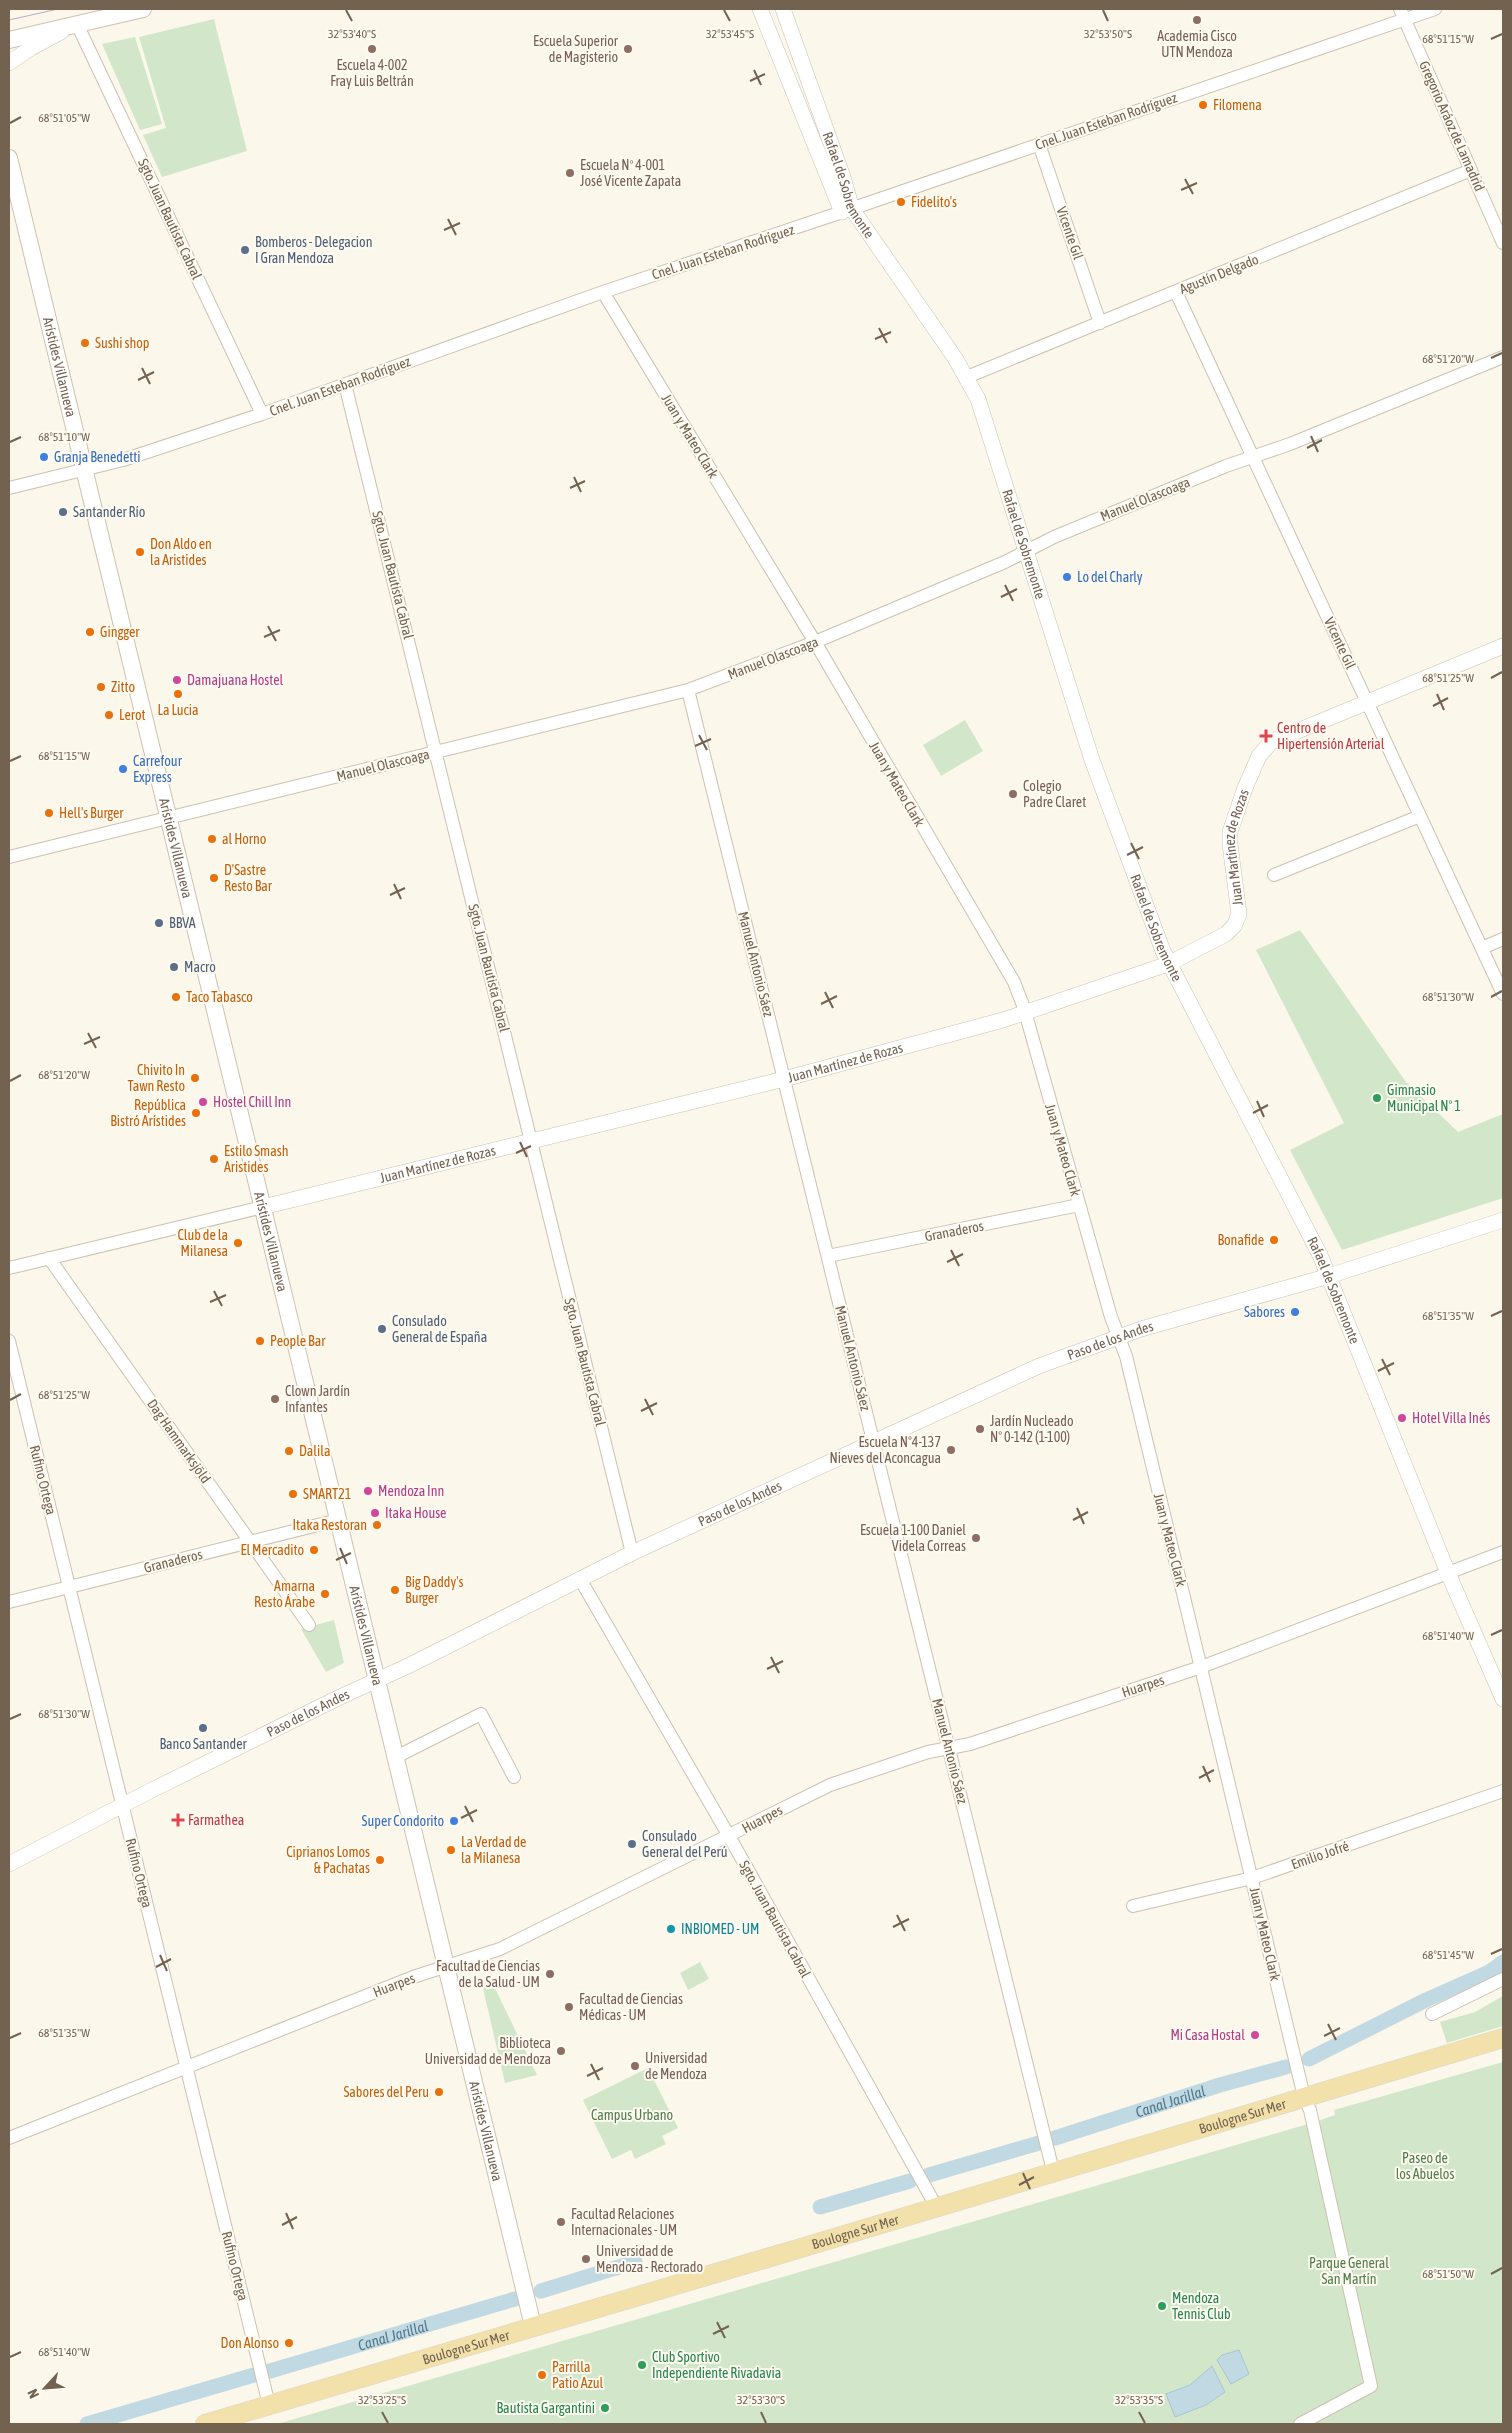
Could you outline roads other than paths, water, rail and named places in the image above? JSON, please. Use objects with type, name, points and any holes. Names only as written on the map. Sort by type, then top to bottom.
[{"type":"main road","points":[[9,40],[143,9]]},
{"type":"main road","name":"Arístides Villanueva","points":[[9,158],[533,2326]]},
{"type":"main road","name":"Boulogne Sur Mer","points":[[205,2424],[937,2208],[1053,2171],[1503,2038]]},
{"type":"street","name":"Rafael de Sobremonte","points":[[760,9],[847,210],[968,377],[989,432],[1092,760],[1168,964],[1329,1276],[1448,1573],[1503,1699]]},
{"type":"street","name":"Rafael de Sobremonte","points":[[783,9],[844,176],[847,210]]},
{"type":"street","name":"Cnel. Juan Esteban Rodríguez","points":[[9,488],[123,460],[262,414],[602,292],[1039,144],[1402,14],[1435,9]]},
{"type":"street","name":"Gregorio Aráoz de Lamadrid","points":[[1402,14],[1503,243]]},
{"type":"street","points":[[9,63],[42,41],[77,24]]},
{"type":"street","name":"Sgto. Juan Bautista Cabral","points":[[77,24],[262,414]]},
{"type":"street","name":"Vicente Gil","points":[[1039,144],[1100,322]]},
{"type":"street","name":"Agustín Delgado","points":[[968,377],[1471,170]]},
{"type":"street","name":"Juan y Mateo Clark","points":[[602,292],[814,642],[1014,982],[1025,1013],[1079,1205],[1118,1336],[1126,1356],[1304,2097],[1310,2110],[1371,2386],[1300,2424]]},
{"type":"street","name":"Vicente Gil","points":[[1176,292],[1503,994]]},
{"type":"street","name":"Manuel Olascoaga","points":[[9,857],[688,690],[814,642],[1026,552],[1054,537],[1253,456],[1290,444],[1503,356]]},
{"type":"street","name":"Sgto. Juan Bautista Cabral","points":[[345,384],[437,751],[632,1553]]},
{"type":"street","name":"Juan Martínez de Rozas","points":[[9,1268],[784,1079],[1025,1013],[1168,964],[1226,934],[1234,926],[1239,914],[1230,832],[1245,788],[1258,756],[1264,748],[1271,742],[1503,646]]},
{"type":"street","name":"Manuel Antonio Sáez","points":[[688,690],[1053,2171]]},
{"type":"street","points":[[1274,875],[1420,816]]},
{"type":"street","points":[[1482,948],[1503,939]]},
{"type":"street","name":"Granaderos","points":[[828,1256],[1079,1205]]},
{"type":"street","name":"Paso de los Andes","points":[[9,1864],[122,1805],[632,1553],[1040,1366],[1118,1336],[1329,1276],[1503,1220]]},
{"type":"street","name":"Dag Hammarksjöld","points":[[49,1258],[308,1625]]},
{"type":"street","name":"Rufino Ortega","points":[[9,1340],[270,2405]]},
{"type":"street","name":"Granaderos","points":[[9,1602],[338,1520]]},
{"type":"street","name":"Huarpes","points":[[9,2138],[413,1978],[507,1946],[830,1785],[917,1755],[970,1744],[1201,1667],[1503,1552]]},
{"type":"street","name":"Sgto. Juan Bautista Cabral","points":[[580,1579],[729,1836],[937,2208]]},
{"type":"street","points":[[396,1757],[481,1714],[514,1777]]},
{"type":"street","name":"Emilio Jofré","points":[[1133,1906],[1252,1878],[1503,1791]]},
{"type":"street","points":[[1432,2014],[1503,1979]]},
{"type":"water","points":[[1239,2350],[1249,2374],[1231,2384],[1217,2360],[1222,2355]]},
{"type":"water","points":[[1212,2366],[1225,2392],[1206,2405],[1175,2417],[1166,2394],[1190,2385]]},
{"type":"waterway","name":"Canal Jarillal","points":[[1309,2059],[1426,2000],[1489,1972],[1503,1962]]},
{"type":"waterway","name":"Canal Jarillal","points":[[1055,2138],[1220,2085],[1286,2067]]},
{"type":"waterway","name":"Canal Jarillal","points":[[929,2175],[1039,2143]]},
{"type":"waterway","name":"Canal Jarillal","points":[[820,2207],[910,2181]]},
{"type":"waterway","name":"Canal Jarillal","points":[[541,2291],[635,2262]]},
{"type":"waterway","name":"Canal Jarillal","points":[[270,2371],[515,2299]]},
{"type":"waterway","name":"Canal Jarillal","points":[[87,2424],[254,2375]]},
{"type":"tram line","points":[[9,20],[58,9]]},
{"type":"place","name":"Academia Cisco UTN Mendoza","points":[[1197,20]]},
{"type":"place","name":"Escuela 4-002 Fray Luis Beltrán","points":[[372,49]]},
{"type":"place","name":"Escuela Superior de Magisterio","points":[[628,49]]},
{"type":"place","name":"Filomena","points":[[1203,105]]},
{"type":"place","name":"Escuela Nº 4-001 José Vicente Zapata","points":[[570,173]]},
{"type":"place","name":"Fidelito's","points":[[901,202]]},
{"type":"place","name":"Bomberos - Delegacion I Gran Mendoza","points":[[245,250]]},
{"type":"place","name":"Sushi shop","points":[[85,343]]},
{"type":"place","name":"Granja Benedetti","points":[[44,457]]},
{"type":"place","name":"Santander Río","points":[[63,512]]},
{"type":"place","name":"Don Aldo en la Aristides","points":[[140,552]]},
{"type":"place","name":"Lo del Charly","points":[[1067,577]]},
{"type":"place","name":"Gingger","points":[[90,632]]},
{"type":"place","name":"Damajuana Hostel","points":[[177,680]]},
{"type":"place","name":"Zitto","points":[[101,687]]},
{"type":"place","name":"La Lucia","points":[[178,694]]},
{"type":"place","name":"Lerot","points":[[109,715]]},
{"type":"place","name":"Centro de Hipertensión Arterial","points":[[1266,736]]},
{"type":"place","name":"Carrefour Express","points":[[123,769]]},
{"type":"place","name":"Colegio Padre Claret","points":[[1013,794]]},
{"type":"place","name":"Hell's Burger","points":[[49,813]]},
{"type":"place","name":"al Horno","points":[[212,839]]},
{"type":"place","name":"D'Sastre Resto Bar","points":[[214,878]]},
{"type":"place","name":"BBVA","points":[[159,923]]},
{"type":"place","name":"Macro","points":[[174,967]]},
{"type":"place","name":"Taco Tabasco","points":[[176,997]]},
{"type":"place","name":"Chivito In Tawn Resto","points":[[195,1078]]},
{"type":"place","name":"Gimnasio Municipal N° 1","points":[[1377,1098]]},
{"type":"place","name":"Hostel Chill Inn","points":[[203,1102]]},
{"type":"place","name":"República Bistró Arístides","points":[[196,1113]]},
{"type":"place","name":"Estilo Smash Aristides","points":[[214,1159]]},
{"type":"place","name":"Bonafide","points":[[1274,1240]]},
{"type":"place","name":"Club de la Milanesa","points":[[238,1243]]},
{"type":"place","name":"Sabores","points":[[1295,1312]]},
{"type":"place","name":"Consulado General de España","points":[[382,1329]]},
{"type":"place","name":"People Bar","points":[[260,1341]]},
{"type":"place","name":"Clown Jardín Infantes","points":[[275,1399]]},
{"type":"place","name":"Hotel Villa Inés","points":[[1402,1418]]},
{"type":"place","name":"Jardín Nucleado N° 0-142 (1-100)","points":[[980,1429]]},
{"type":"place","name":"Escuela N°4-137 Nieves del Aconcagua","points":[[951,1450]]},
{"type":"place","name":"Dalila","points":[[289,1451]]},
{"type":"place","name":"Mendoza Inn","points":[[368,1491]]},
{"type":"place","name":"SMART21","points":[[293,1494]]},
{"type":"place","name":"Itaka House","points":[[375,1513]]},
{"type":"place","name":"Itaka Restoran","points":[[377,1525]]},
{"type":"place","name":"Escuela 1-100 Daniel Videla Correas","points":[[976,1538]]},
{"type":"place","name":"El Mercadito","points":[[314,1550]]},
{"type":"place","name":"Big Daddy's Burger","points":[[395,1590]]},
{"type":"place","name":"Amarna Resto Árabe","points":[[325,1594]]},
{"type":"place","name":"Banco Santander","points":[[203,1728]]},
{"type":"place","name":"Farmathea","points":[[178,1820]]},
{"type":"place","name":"Super Condorito","points":[[454,1821]]},
{"type":"place","name":"Consulado General del Perú","points":[[632,1844]]},
{"type":"place","name":"La Verdad de la Milanesa","points":[[451,1850]]},
{"type":"place","name":"Ciprianos Lomos & Pachatas","points":[[380,1860]]},
{"type":"place","name":"INBIOMED - UM","points":[[671,1929]]},
{"type":"place","name":"Facultad de Ciencias de la Salud - UM","points":[[550,1974]]},
{"type":"place","name":"Facultad de Ciencias Médicas - UM","points":[[569,2007]]},
{"type":"place","name":"Mi Casa Hostal","points":[[1255,2035]]},
{"type":"place","name":"Biblioteca Universidad de Mendoza","points":[[561,2051]]},
{"type":"place","name":"Universidad de Mendoza","points":[[635,2066]]},
{"type":"place","name":"Sabores del Peru","points":[[439,2092]]},
{"type":"place","name":"Facultad Relaciones Internacionales - UM","points":[[561,2222]]},
{"type":"place","name":"Universidad de Mendoza - Rectorado","points":[[586,2259]]},
{"type":"place","name":"Mendoza Tennis Club","points":[[1162,2306]]},
{"type":"place","name":"Don Alonso","points":[[289,2343]]},
{"type":"place","name":"Club Sportivo Independiente Rivadavia","points":[[642,2365]]},
{"type":"place","name":"Parrilla Patio Azul","points":[[542,2375]]},
{"type":"place","name":"Bautista Gargantini","points":[[605,2408]]},
{"type":"park label","name":"Campus Urbano","points":[[632,2115]]},
{"type":"park label","name":"Paseo de los Abuelos","points":[[1425,2166]]},
{"type":"park label","name":"Parque General San Martín","points":[[1349,2272]]}]
